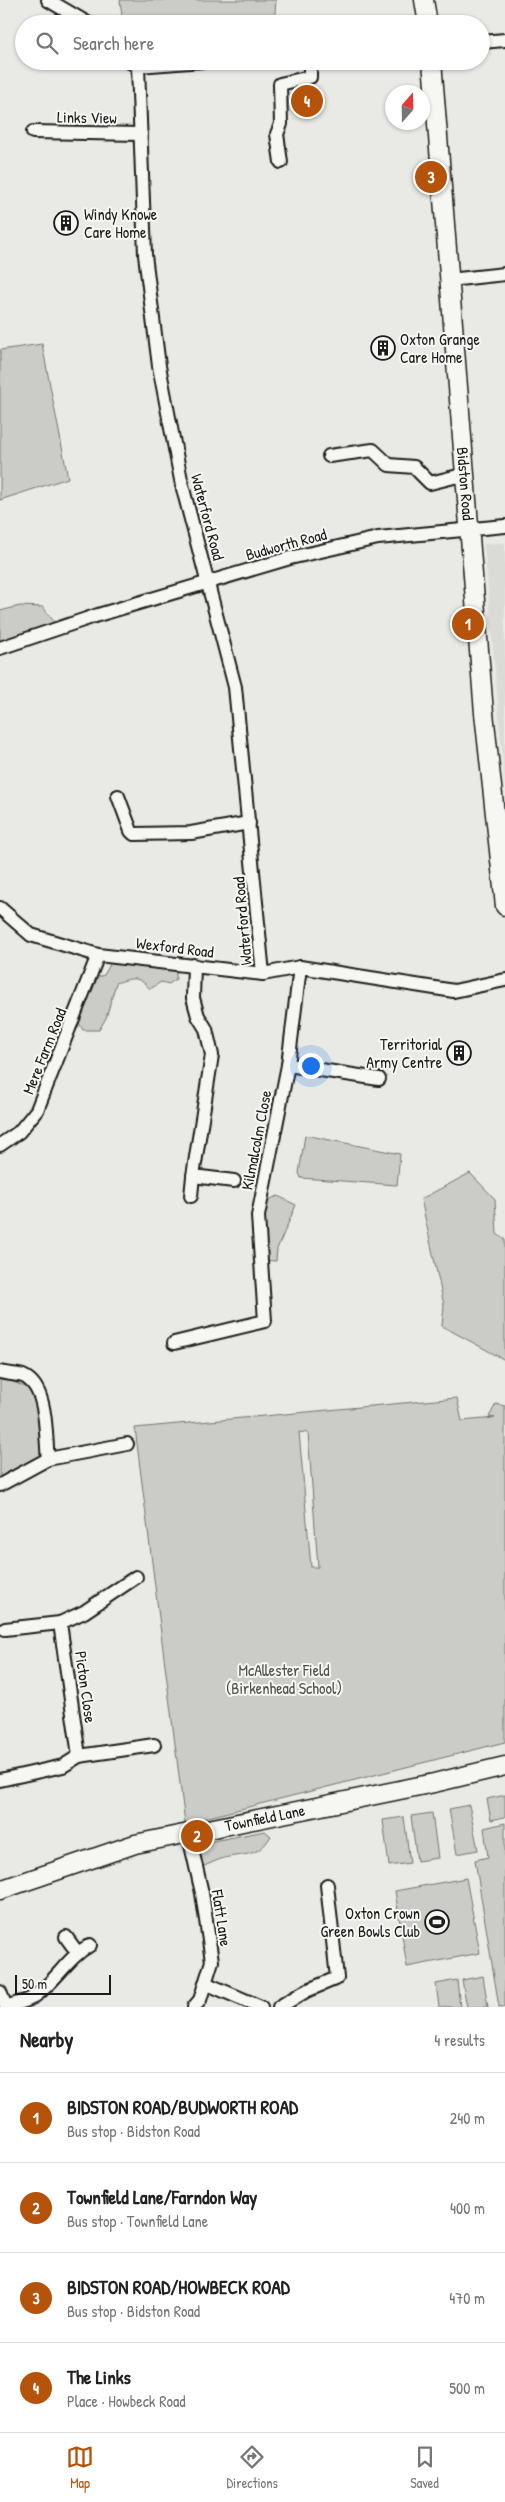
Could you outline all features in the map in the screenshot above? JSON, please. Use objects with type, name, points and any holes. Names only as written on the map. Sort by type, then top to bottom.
[{"type":"main road","points":[[424,0],[426,15]]},
{"type":"main road","name":"Bidston Road","points":[[433,70],[487,741],[505,906]]},
{"type":"main road","name":"Townfield Lane","points":[[0,1890],[136,1844],[434,1783],[505,1766]]},
{"type":"street","points":[[48,0],[74,15]]},
{"type":"street","points":[[490,41],[505,40]]},
{"type":"street","name":"Waterford Road","points":[[134,70],[141,134],[145,255],[159,366],[182,485],[235,687],[263,974]]},
{"type":"street","points":[[281,162],[277,134],[281,124],[280,84],[310,77],[310,70]]},
{"type":"street","name":"Links View","points":[[33,132],[141,134]]},
{"type":"street","points":[[449,280],[505,274]]},
{"type":"street","points":[[329,456],[373,450],[389,465],[414,467],[430,482],[466,474]]},
{"type":"street","name":"Budworth Road","points":[[0,648],[98,615],[290,558],[378,538],[505,526]]},
{"type":"street","points":[[118,796],[131,831],[134,834],[191,833],[248,823]]},
{"type":"street","name":"Wexford Road","points":[[0,908],[31,935],[98,955],[263,974],[300,967],[454,991],[505,980]]},
{"type":"street","name":"Mere Farm Road","points":[[0,1145],[19,1132],[37,1110],[98,955]]},
{"type":"street","points":[[191,1196],[212,1055],[206,1029],[198,1016],[192,998],[194,965]]},
{"type":"street","name":"Kilmalcolm Close","points":[[174,1343],[265,1321],[258,1216],[288,1065],[300,967]]},
{"type":"street","points":[[288,1065],[379,1079]]},
{"type":"street","name":"Kilmalcolm Close","points":[[194,1176],[234,1181]]},
{"type":"street","points":[[0,1372],[23,1376],[32,1382],[38,1391],[43,1408],[48,1460]]},
{"type":"street","points":[[0,1485],[48,1460],[127,1444]]},
{"type":"street","points":[[5,1629],[60,1623],[84,1612],[136,1577]]},
{"type":"street","name":"Picton Close","points":[[60,1623],[79,1756]]},
{"type":"street","points":[[0,1780],[63,1766],[79,1756],[154,1745]]},
{"type":"street","name":"Flatt Lane","points":[[188,1832],[202,1894],[212,1961],[200,2000],[194,2007]]},
{"type":"street","points":[[279,2007],[306,1991],[337,1978],[326,1885]]},
{"type":"street","points":[[66,1938],[77,1952]]},
{"type":"street","points":[[0,1992],[6,2007],[34,1997],[61,1973],[77,1952],[90,1945]]},
{"type":"street","points":[[205,1984],[261,2007]]},
{"type":"shaded area","points":[[505,543],[505,786],[484,544]]},
{"type":"green space","points":[[120,0],[276,0],[275,15],[122,15]]},
{"type":"green space","points":[[42,344],[68,478],[0,500],[0,350]]},
{"type":"green space","points":[[20,606],[43,607],[58,627],[23,649],[8,645],[0,649],[0,611]]},
{"type":"green space","points":[[112,961],[176,967],[176,979],[169,984],[161,982],[150,989],[142,981],[134,979],[116,983],[106,1018],[99,1030],[83,1030],[79,1023],[94,978],[104,975]]},
{"type":"green space","points":[[305,1135],[400,1154],[397,1185],[301,1178],[299,1173]]},
{"type":"green space","points":[[470,1173],[495,1199],[497,1234],[505,1240],[505,1360],[442,1326],[444,1305],[421,1199]]},
{"type":"green space","points":[[278,1196],[296,1205],[277,1249],[276,1261],[261,1260],[263,1202]]},
{"type":"green space","points":[[0,1377],[31,1389],[39,1415],[42,1447],[35,1461],[23,1469],[0,1479]]},
{"type":"green space","name":"McAllester Field (Birkenhead School)","points":[[457,1398],[462,1421],[495,1418],[489,1417],[496,1404],[505,1406],[505,1742],[185,1823],[135,1428]],"holes":[[[299,1432],[308,1433],[318,1567],[311,1567]]]},
{"type":"green space","points":[[505,1795],[505,1817],[491,1820],[487,1799]]},
{"type":"green space","points":[[469,1805],[478,1850],[457,1854],[449,1809]]},
{"type":"green space","points":[[432,1813],[438,1858],[417,1861],[411,1816]]},
{"type":"green space","points":[[404,1817],[410,1863],[389,1866],[383,1820]]},
{"type":"green space","points":[[505,1823],[505,2007],[499,2007],[475,1860],[488,1857],[484,1828]]},
{"type":"green space","points":[[265,1831],[271,1836],[256,1851],[245,1855],[224,1858],[202,1867],[197,1853],[208,1842]]},
{"type":"green space","name":"Oxton Crown Green Bowls Club","points":[[466,1878],[480,1953],[407,1967],[395,1891]]},
{"type":"green space","points":[[483,1976],[488,2007],[467,2007],[462,1980]]},
{"type":"green space","points":[[457,1980],[460,2007],[439,2007],[436,1984]]},
{"type":"place","name":"The Links","points":[[307,101]]},
{"type":"place","name":"BIDSTON ROAD/HOWBECK ROAD","points":[[431,177]]},
{"type":"place","name":"Windy Knowe Care Home","points":[[66,223]]},
{"type":"place","name":"Oxton Grange Care Home","points":[[383,348]]},
{"type":"place","name":"BIDSTON ROAD/BUDWORTH ROAD","points":[[468,624]]},
{"type":"place","name":"Territorial Army Centre","points":[[459,1053]]},
{"type":"place","name":"Townfield Lane/Farndon Way","points":[[197,1836]]},
{"type":"place","name":"Oxton Crown Green Bowls Club","points":[[437,1922]]}]
